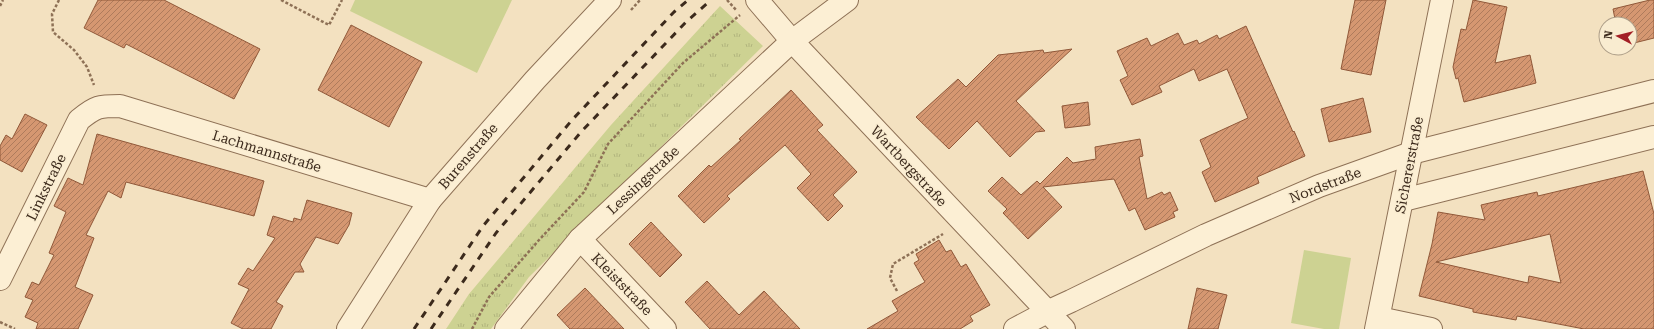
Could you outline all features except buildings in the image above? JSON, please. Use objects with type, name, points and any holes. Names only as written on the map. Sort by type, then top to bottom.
[{"type":"street","name":"Burenstraße","points":[[348,329],[430,200],[536,80],[610,0]]},
{"type":"street","name":"Wartbergstraße","points":[[757,0],[792,41],[1064,329]]},
{"type":"street","name":"Lessingstraße","points":[[506,329],[580,239],[792,41],[847,0]]},
{"type":"street","name":"Sichererstraße","points":[[1378,324],[1442,0]]},
{"type":"street","name":"Nordstraße","points":[[1015,329],[1206,235],[1319,186],[1411,153],[1654,91]]},
{"type":"street","name":"Lachmannstraße","points":[[103,106],[120,106],[430,200]]},
{"type":"street","name":"Linkstraße","points":[[0,279],[79,120],[91,109],[103,106]]},
{"type":"street","points":[[1403,200],[1654,137]]},
{"type":"street","name":"Kleiststraße","points":[[580,239],[665,329]]},
{"type":"street","points":[[1378,324],[1431,329]]},
{"type":"path","points":[[0,6],[3,0]]},
{"type":"path","points":[[59,0],[52,14],[53,32],[74,50],[87,67],[103,106]]},
{"type":"path","points":[[281,0],[329,25],[342,0]]},
{"type":"path","points":[[629,12],[640,0]]},
{"type":"path","points":[[472,329],[489,297],[584,192],[608,144],[683,63],[740,15]]},
{"type":"path","points":[[897,291],[890,278],[893,264],[910,252],[962,222]]},
{"type":"path","points":[[0,322],[15,329]]},
{"type":"green space","points":[[355,0],[512,0],[477,73],[350,11]]},
{"type":"green space","points":[[720,6],[763,46],[529,277],[491,329],[446,329],[469,294],[611,125]]},
{"type":"green space","points":[[1304,250],[1351,258],[1339,329],[1324,329],[1291,323]]},
{"type":"railway","points":[[414,329],[483,226],[572,120],[674,12],[688,0]]},
{"type":"railway","points":[[431,329],[496,233],[581,132],[686,22],[711,0]]}]
